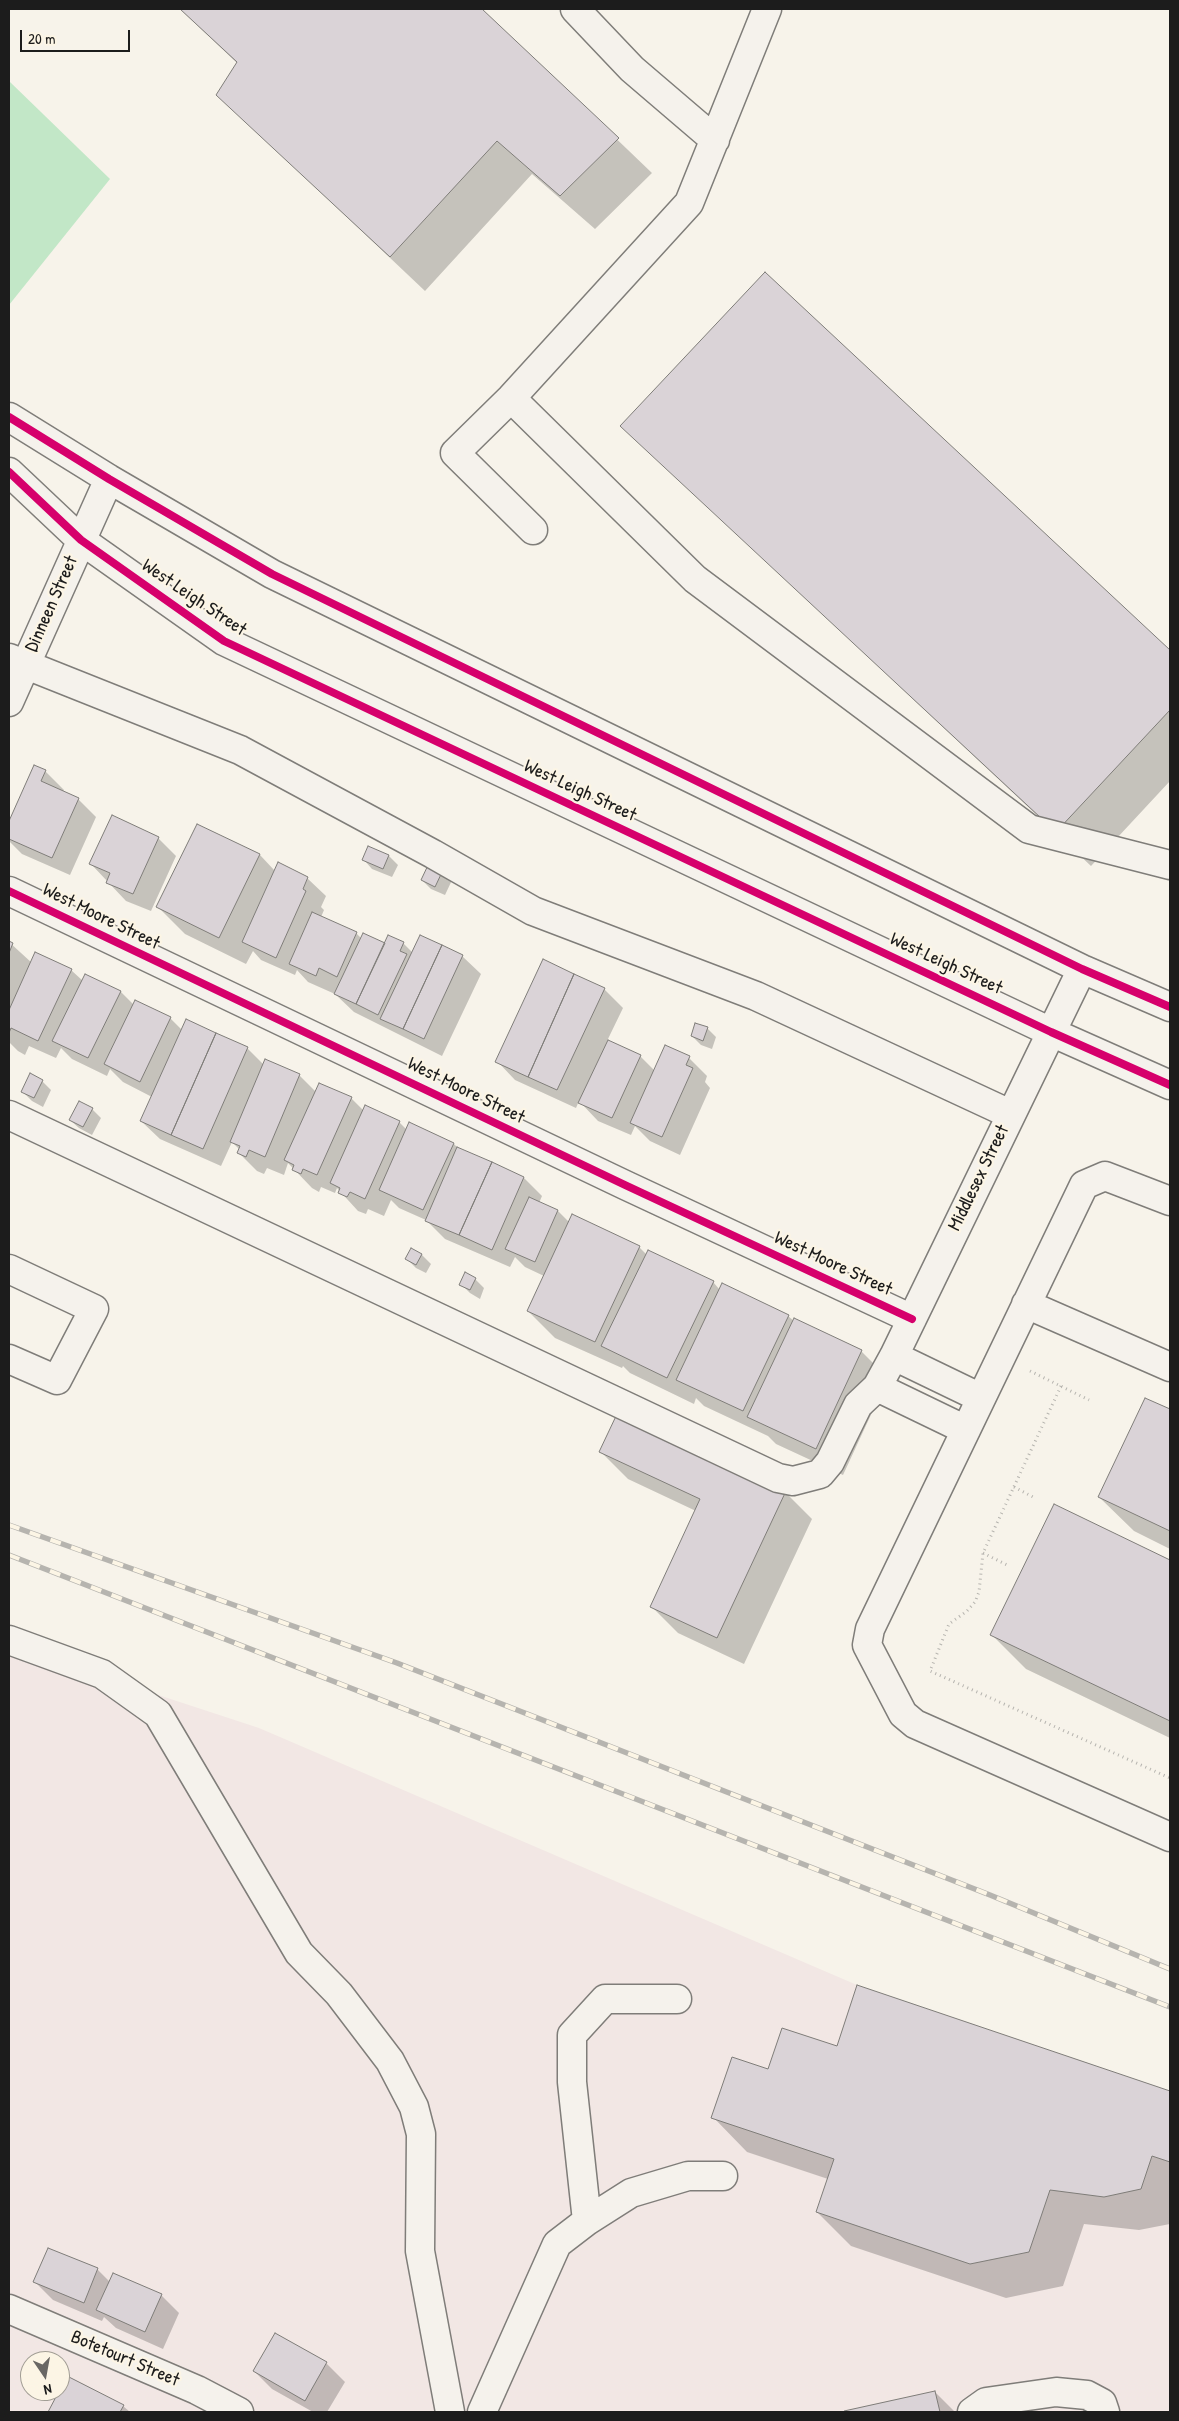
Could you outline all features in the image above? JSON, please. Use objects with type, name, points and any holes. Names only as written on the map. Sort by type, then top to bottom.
[{"type":"street","points":[[575,9],[632,69],[715,140]]},
{"type":"street","points":[[533,530],[455,453],[511,398],[689,203],[767,9]]},
{"type":"street","points":[[511,398],[695,579],[1029,829],[1170,864]]},
{"type":"street","points":[[9,417],[108,479],[272,574],[1082,969],[1170,1007]]},
{"type":"street","name":"West Leigh Street","points":[[9,472],[81,540],[224,641],[1051,1032],[1170,1085]]},
{"type":"street","name":"Dinneen Street","points":[[9,702],[17,662],[81,540],[108,479]]},
{"type":"street","points":[[17,662],[240,750],[533,910],[756,996],[1010,1114]]},
{"type":"street","name":"West Moore Street","points":[[9,890],[634,1189],[912,1318]]},
{"type":"street","name":"Middlesex Street","points":[[9,1115],[778,1478],[793,1481],[820,1474],[830,1462],[858,1405],[877,1386],[894,1356],[1082,969]]},
{"type":"street","points":[[1170,1201],[1105,1176],[1084,1185],[870,1629],[868,1645],[903,1714],[915,1724],[1170,1837]]},
{"type":"street","points":[[9,1269],[94,1309],[57,1380],[9,1359]]},
{"type":"street","points":[[1026,1304],[1170,1367]]},
{"type":"street","points":[[894,1356],[981,1398]]},
{"type":"street","points":[[877,1386],[966,1430]]},
{"type":"street","points":[[9,1640],[102,1674],[158,1714],[299,1953],[339,1994],[390,2061],[414,2107],[421,2134],[420,2251],[450,2412]]},
{"type":"street","points":[[587,2221],[572,2082],[572,2035],[605,1999],[677,1999]]},
{"type":"street","points":[[482,2412],[557,2244],[587,2221],[631,2193],[688,2176],[723,2176]]},
{"type":"street","name":"Botetourt Street","points":[[9,2309],[197,2390],[239,2412]]},
{"type":"street","points":[[972,2412],[986,2402],[1056,2392],[1086,2394],[1102,2402],[1106,2412]]},
{"type":"path","points":[[1030,1371],[1089,1400]]},
{"type":"path","points":[[1061,1386],[983,1553],[979,1592],[975,1602],[967,1611],[949,1624],[930,1671],[1170,1778]]},
{"type":"path","points":[[1014,1487],[1035,1498]]},
{"type":"path","points":[[983,1553],[1009,1566]]},
{"type":"shaded area","points":[[9,1646],[259,1728],[857,1985],[1170,2091],[1170,2412],[9,2412]]},
{"type":"green space","points":[[9,81],[110,179],[9,305]]},
{"type":"building","points":[[180,9],[482,9],[619,138],[560,196],[497,141],[390,257],[216,95],[237,62]]},
{"type":"building","points":[[765,272],[1170,650],[1170,710],[1056,832],[620,426]]},
{"type":"building","points":[[34,765],[46,770],[41,781],[79,798],[52,858],[9,839],[9,821]]},
{"type":"building","points":[[112,815],[159,837],[133,894],[106,883],[110,873],[89,864]]},
{"type":"building","points":[[197,824],[260,854],[219,938],[156,907]]},
{"type":"building","points":[[368,846],[389,855],[383,869],[362,860]]},
{"type":"building","points":[[430,861],[444,868],[435,887],[421,880]]},
{"type":"building","points":[[278,862],[308,877],[303,889],[306,891],[276,958],[242,942]]},
{"type":"building","points":[[312,912],[357,932],[337,977],[319,968],[316,976],[289,964]]},
{"type":"building","points":[[363,933],[385,943],[356,1004],[334,994]]},
{"type":"building","points":[[388,935],[404,942],[400,951],[407,954],[378,1015],[356,1004]]},
{"type":"building","points":[[420,935],[442,945],[403,1029],[380,1019]]},
{"type":"building","points":[[9,941],[13,943],[9,953]]},
{"type":"building","points":[[442,945],[463,955],[424,1039],[403,1029]]},
{"type":"building","points":[[35,952],[72,969],[38,1041],[11,1028],[9,1033],[9,1010]]},
{"type":"building","points":[[543,959],[574,974],[528,1077],[495,1062]]},
{"type":"building","points":[[85,974],[121,991],[88,1058],[52,1041]]},
{"type":"building","points":[[574,974],[605,988],[557,1090],[528,1077]]},
{"type":"building","points":[[135,1000],[171,1017],[140,1082],[104,1064]]},
{"type":"building","points":[[186,1019],[216,1033],[171,1135],[140,1121]]},
{"type":"building","points":[[695,1023],[708,1027],[703,1041],[691,1036]]},
{"type":"building","points":[[216,1033],[248,1047],[203,1149],[171,1135]]},
{"type":"building","points":[[608,1040],[641,1055],[612,1118],[578,1103]]},
{"type":"building","points":[[665,1045],[690,1056],[686,1065],[693,1068],[662,1137],[630,1123]]},
{"type":"building","points":[[265,1059],[300,1074],[265,1157],[249,1150],[246,1157],[237,1153],[240,1146],[230,1142]]},
{"type":"building","points":[[30,1073],[43,1080],[34,1098],[21,1092]]},
{"type":"building","points":[[319,1083],[352,1097],[317,1175],[303,1169],[301,1174],[292,1170],[294,1165],[284,1160]]},
{"type":"building","points":[[79,1101],[93,1108],[83,1127],[69,1120]]},
{"type":"building","points":[[365,1105],[400,1121],[365,1199],[350,1192],[347,1197],[338,1193],[340,1188],[330,1183]]},
{"type":"building","points":[[409,1122],[454,1143],[423,1210],[379,1190]]},
{"type":"building","points":[[457,1147],[492,1162],[459,1235],[425,1221]]},
{"type":"building","points":[[492,1162],[524,1177],[492,1250],[459,1235]]},
{"type":"building","points":[[529,1197],[558,1210],[535,1262],[505,1249]]},
{"type":"building","points":[[572,1214],[640,1246],[595,1342],[527,1311]]},
{"type":"building","points":[[411,1248],[422,1254],[416,1265],[405,1259]]},
{"type":"building","points":[[648,1250],[714,1281],[667,1378],[601,1346]]},
{"type":"building","points":[[465,1272],[476,1278],[470,1290],[459,1285]]},
{"type":"building","points":[[722,1283],[789,1315],[743,1411],[676,1380]]},
{"type":"building","points":[[794,1318],[862,1350],[816,1449],[747,1417]]},
{"type":"building","points":[[1145,1398],[1170,1409],[1170,1531],[1098,1497]]},
{"type":"building","points":[[617,1414],[786,1491],[717,1638],[650,1607],[700,1499],[599,1452]]},
{"type":"building","points":[[1054,1504],[1170,1560],[1170,1721],[990,1635]]},
{"type":"building","points":[[857,1985],[1170,2091],[1170,2162],[1152,2156],[1141,2189],[1104,2197],[1050,2190],[1029,2252],[970,2264],[816,2212],[834,2159],[711,2118],[732,2057],[768,2069],[782,2028],[837,2046]]},
{"type":"building","points":[[48,2248],[98,2268],[84,2303],[33,2282]]},
{"type":"building","points":[[113,2273],[162,2294],[145,2332],[96,2310]]},
{"type":"building","points":[[275,2333],[327,2362],[305,2401],[253,2371]]},
{"type":"building","points":[[70,2378],[124,2405],[120,2412],[48,2412],[54,2401],[70,2401]]},
{"type":"building","points":[[935,2391],[940,2412],[844,2412],[844,2411]]},
{"type":"railway","points":[[9,1525],[397,1663],[990,1895],[1170,1969]]},
{"type":"railway","points":[[9,1555],[1170,2007]]},
{"type":"cycle path","points":[[9,417],[109,479],[272,574],[1082,969],[1170,1007]]},
{"type":"cycle path","points":[[9,472],[81,540],[224,641],[1051,1032],[1170,1085]]},
{"type":"cycle path","points":[[9,891],[625,1185],[912,1319]]}]
